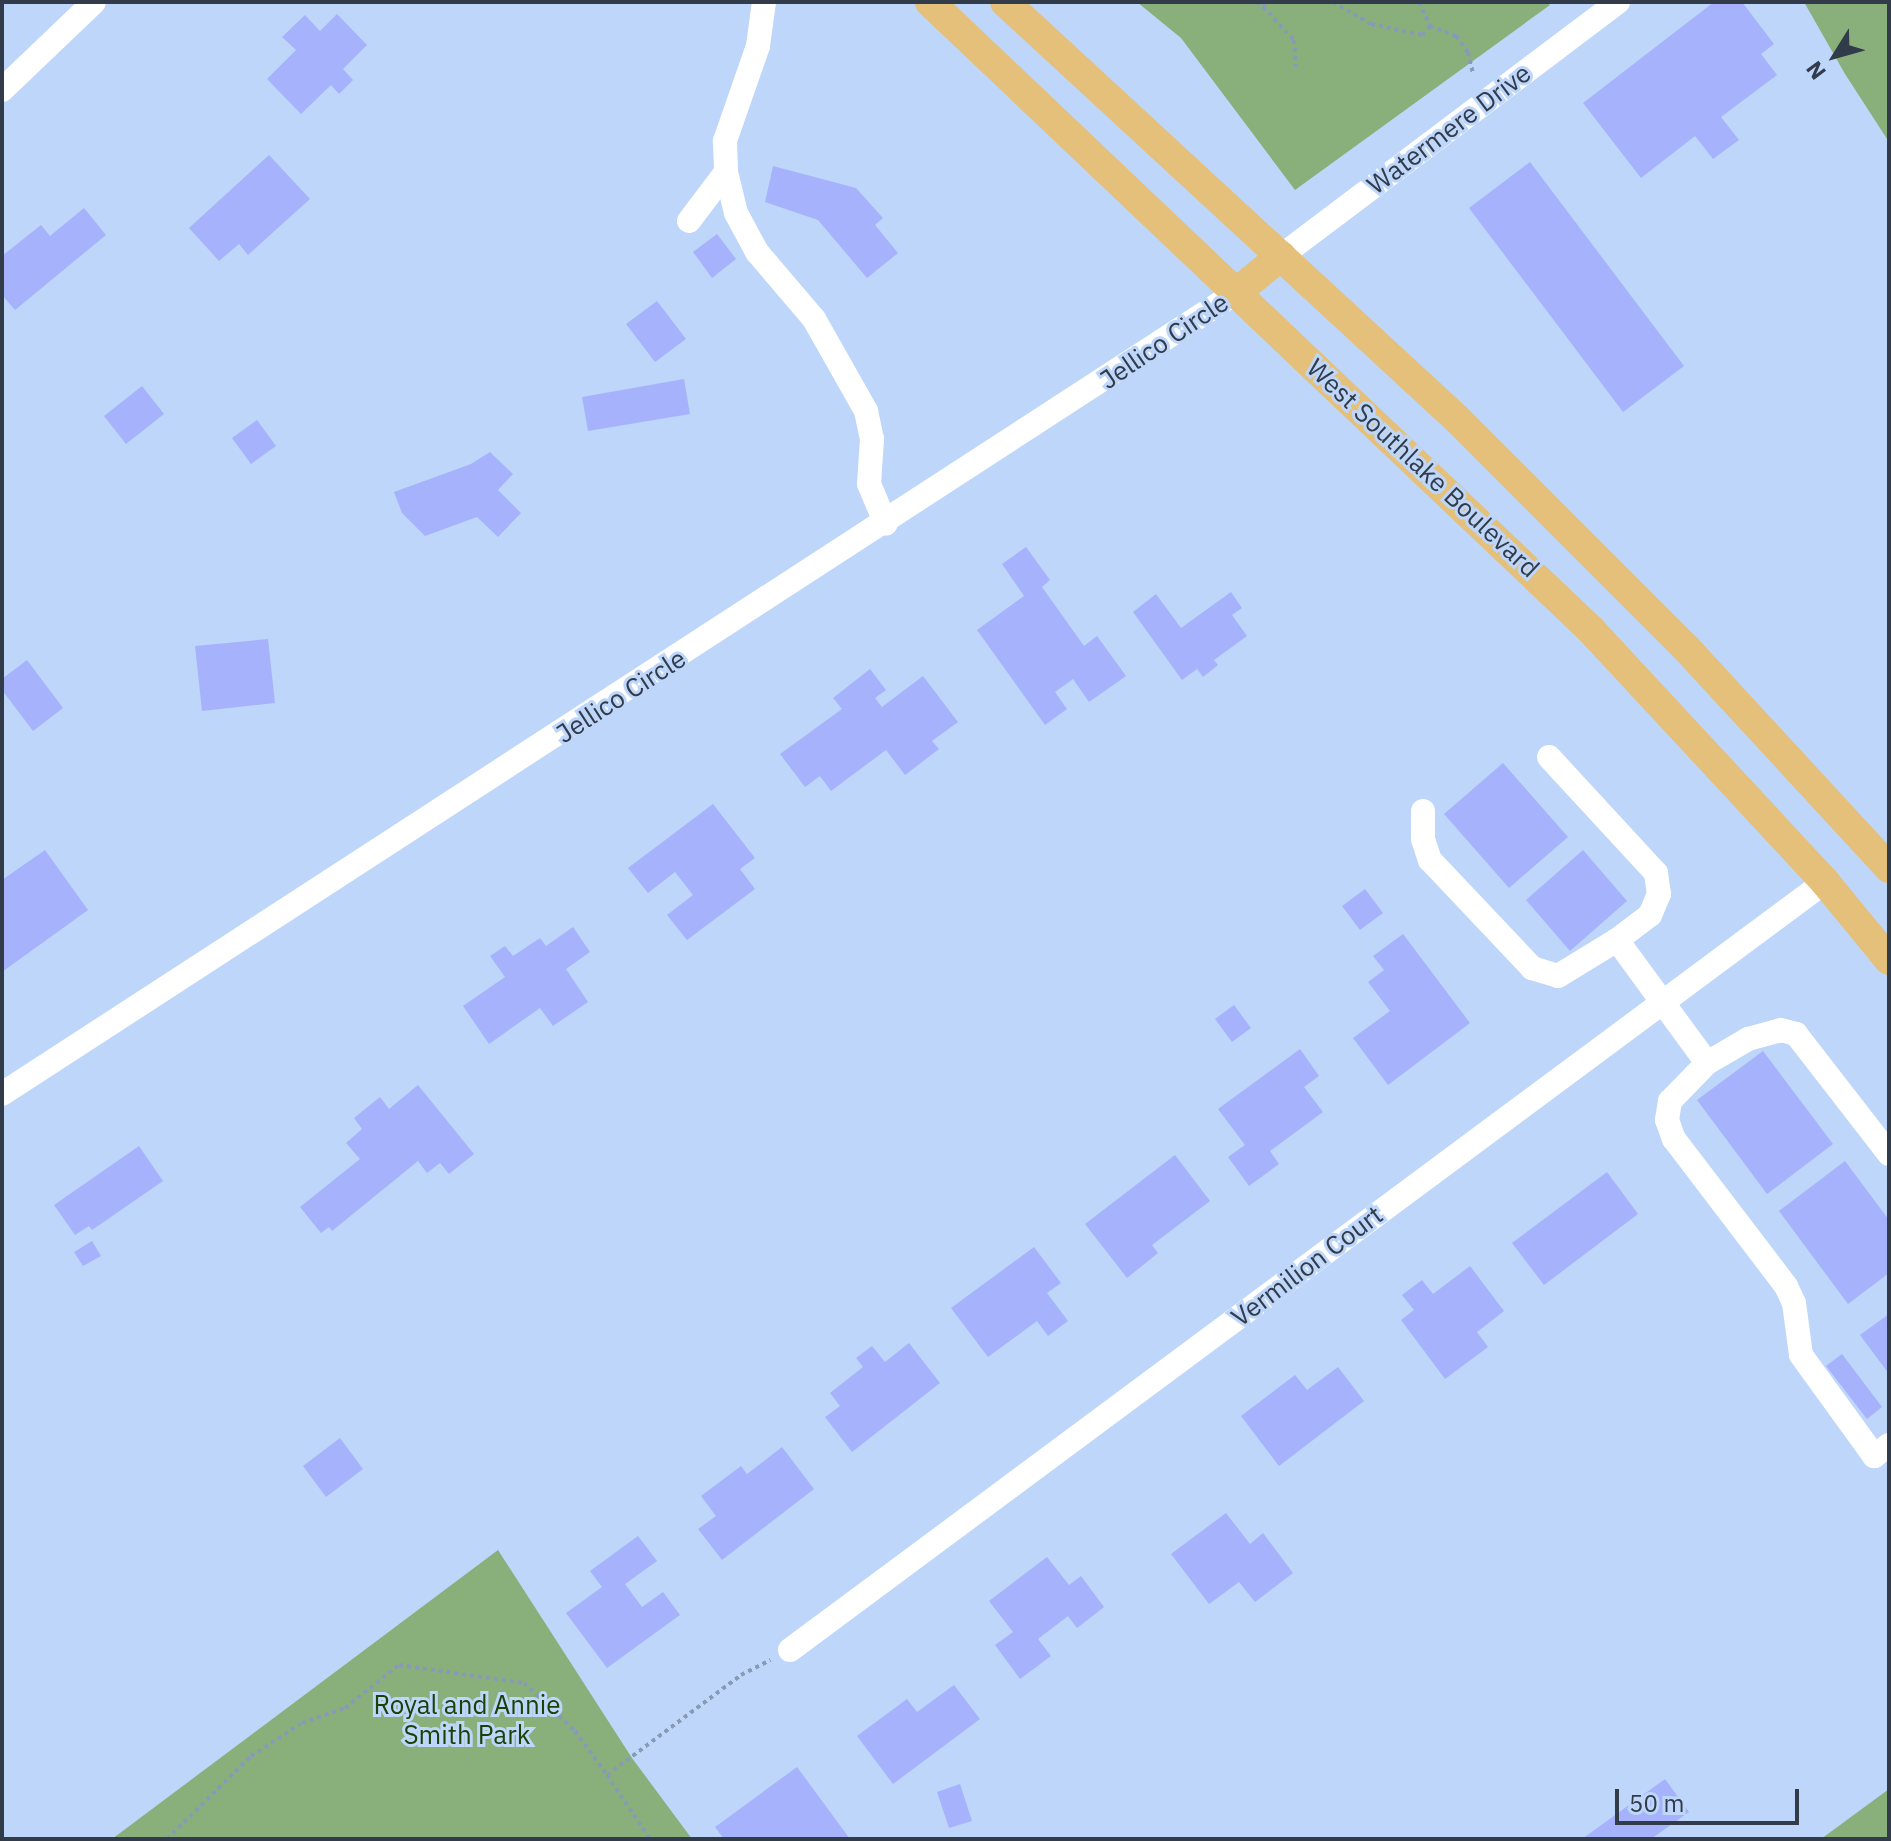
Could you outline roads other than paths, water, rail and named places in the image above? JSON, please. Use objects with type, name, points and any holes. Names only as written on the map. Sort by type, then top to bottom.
[{"type":"main road","name":"West Southlake Boulevard","points":[[930,2],[1591,630],[1825,882],[1889,960]]},
{"type":"main road","points":[[1005,2],[1281,256],[1568,528],[1803,770],[1889,868]]},
{"type":"main road","points":[[1237,292],[1281,256]]},
{"type":"street","points":[[2,90],[94,2]]},
{"type":"street","points":[[764,2],[758,46],[725,141],[726,172],[736,213],[757,252],[814,319],[866,411],[872,439],[869,484],[886,524]]},
{"type":"street","name":"Watermere Drive","points":[[1281,256],[1618,2]]},
{"type":"street","points":[[689,221],[726,172]]},
{"type":"street","name":"Jellico Circle","points":[[2,1094],[886,524],[1237,292]]},
{"type":"street","points":[[1423,811],[1423,839],[1430,860],[1532,968],[1558,976],[1617,940],[1650,915],[1659,894],[1656,873],[1549,757]]},
{"type":"street","name":"Vermilion Court","points":[[790,1650],[1825,882]]},
{"type":"street","points":[[1617,940],[1707,1063]]},
{"type":"street","points":[[1889,1154],[1796,1034],[1781,1030],[1748,1039],[1707,1063],[1670,1101],[1667,1120],[1674,1139],[1786,1286],[1794,1303],[1801,1355],[1882,1450],[1889,1476]]},
{"type":"park label","name":"Royal and Annie Smith Park","points":[[467,1720]]}]
